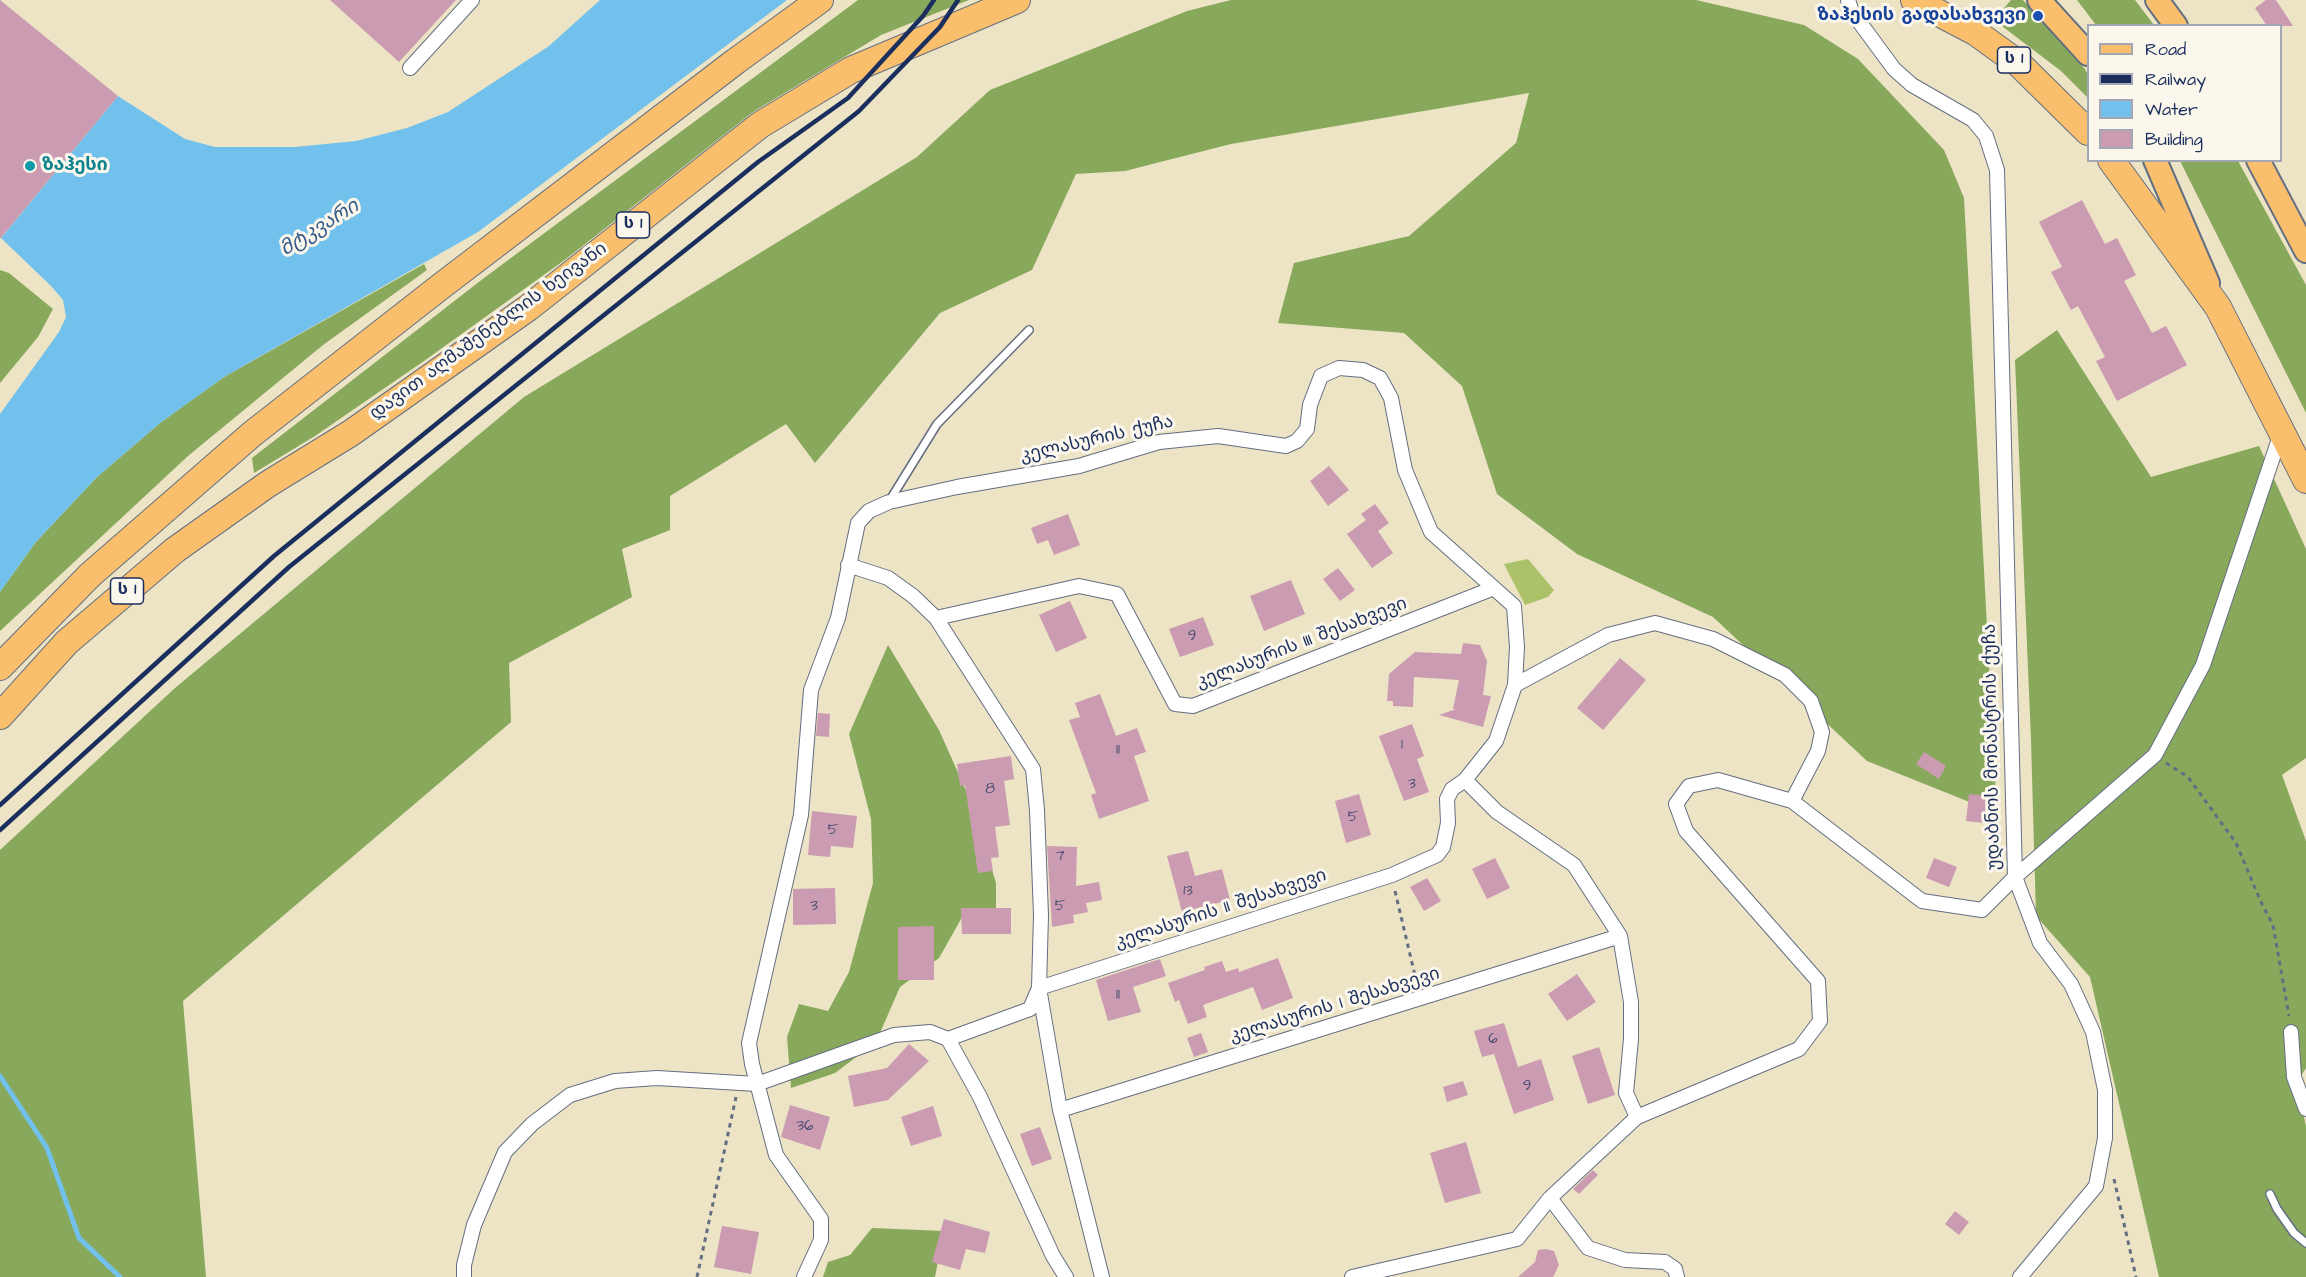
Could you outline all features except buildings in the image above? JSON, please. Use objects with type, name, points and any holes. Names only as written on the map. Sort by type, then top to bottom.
[{"type":"highway","name":"ს 1","points":[[0,667],[90,575],[252,434],[458,273],[736,61],[820,0]]},
{"type":"highway","name":"დავით აღმაშენებლის ხეივანი","points":[[0,716],[67,642],[175,550],[268,484],[351,433],[528,308],[760,125],[851,70],[1017,0]]},
{"type":"highway","name":"ს 1","points":[[1914,0],[1975,32],[2018,63],[2087,131]]},
{"type":"highway","points":[[2112,162],[2218,307],[2306,480]]},
{"type":"main road","points":[[2039,0],[2067,28],[2087,53]]},
{"type":"main road","points":[[2056,0],[2067,28]]},
{"type":"main road","points":[[2157,0],[2175,24]]},
{"type":"main road","points":[[2157,162],[2218,307]]},
{"type":"main road","points":[[2259,162],[2306,251]]},
{"type":"street","points":[[410,68],[472,0]]},
{"type":"street","name":"უდაბნოს მონასტრის ქუჩა","points":[[1352,1277],[1517,1239],[1550,1198],[1637,1117],[1799,1049],[1820,1021],[1818,981],[1686,831],[1676,804],[1689,786],[1718,780],[1792,801],[1922,901],[1982,910],[2015,877],[1997,170],[1986,136],[1973,120],[1912,85],[1894,69],[1852,12],[1848,0]]},
{"type":"street","name":"კელასურის ქუჩა","points":[[848,565],[858,523],[869,511],[889,502],[957,487],[1079,466],[1159,441],[1218,435],[1286,446],[1297,441],[1307,429],[1310,405],[1321,376],[1340,368],[1363,370],[1380,378],[1391,398],[1405,470],[1431,532],[1514,606],[1517,647],[1515,685],[1496,741],[1465,780]]},
{"type":"street","points":[[2020,1277],[2096,1186],[2105,1138],[2105,1090],[2093,1032],[2071,984],[2040,943],[2015,877],[2155,755],[2203,665],[2282,430]]},
{"type":"street","points":[[804,1277],[821,1240],[821,1219],[776,1155],[757,1084],[749,1043],[801,815],[811,690],[838,618],[848,565],[888,578],[913,596],[936,618],[1033,769],[1041,915],[1039,988],[1060,1110],[1102,1277]]},
{"type":"street","name":"კელასურის III შესახვევი","points":[[936,618],[1079,586],[1117,594],[1175,704],[1193,706],[1494,588]]},
{"type":"street","points":[[1515,685],[1608,635],[1655,623],[1713,639],[1785,675],[1811,701],[1822,732],[1818,751],[1792,801]]},
{"type":"street","points":[[1465,780],[1497,812],[1574,865],[1620,936],[1631,1002],[1631,1039],[1626,1093],[1637,1117]]},
{"type":"street","name":"კელასურის II შესახვევი","points":[[1039,988],[1392,874],[1437,855],[1443,847],[1448,823],[1448,799],[1452,789],[1465,780]]},
{"type":"street","name":"კელასურის I შესახვევი","points":[[1060,1110],[1620,936]]},
{"type":"street","points":[[948,1039],[1030,1009],[1039,988]]},
{"type":"street","points":[[464,1277],[464,1265],[474,1226],[505,1152],[532,1124],[570,1095],[615,1081],[657,1078],[757,1084],[894,1035],[930,1032],[948,1039],[981,1097],[1053,1256],[1066,1277]]},
{"type":"street","points":[[2291,1032],[2297,1076],[2306,1109]]},
{"type":"street","points":[[1550,1198],[1588,1248],[1625,1260],[1665,1263],[1675,1269],[1677,1277]]},
{"type":"lane","points":[[889,502],[937,424],[1029,330]]},
{"type":"lane","points":[[2270,1194],[2277,1209],[2294,1233],[2306,1244]]},
{"type":"path","points":[[2155,755],[2188,777],[2236,843],[2273,925],[2291,1032]]},
{"type":"path","points":[[1392,874],[1420,998]]},
{"type":"path","points":[[697,1277],[740,1082]]},
{"type":"path","points":[[2112,1172],[2136,1277]]},
{"type":"green space","points":[[858,0],[969,0],[881,35],[753,112],[566,259],[315,436],[254,473],[252,458],[484,278]]},
{"type":"green space","points":[[1231,0],[1696,0],[1804,25],[1858,59],[1944,150],[1964,198],[1997,813],[1867,761],[1713,617],[1577,554],[1497,494],[1462,386],[1404,333],[1278,323],[1294,263],[1409,236],[1516,143],[1529,93],[1231,144],[1125,171],[1076,174],[1032,270],[940,313],[815,463],[786,424],[670,496],[670,530],[622,549],[632,597],[509,663],[511,722],[183,1001],[206,1277],[0,1277],[0,850],[175,688],[524,397],[917,157],[990,90],[1187,11]]},
{"type":"green space","points":[[2011,0],[2023,0],[2085,69],[2087,97],[2061,71],[1994,20]]},
{"type":"green space","points":[[2077,0],[2135,0],[2153,24],[2095,24]]},
{"type":"green space","points":[[2180,162],[2239,162],[2306,285],[2306,413]]},
{"type":"green space","points":[[424,264],[427,270],[323,345],[188,456],[0,631],[0,592],[35,543],[97,477],[160,423],[224,377]]},
{"type":"green space","points":[[0,270],[9,273],[53,309],[38,337],[0,383]]},
{"type":"green space","points":[[2057,330],[2151,477],[2259,446],[2306,549],[2306,758],[2282,775],[2306,841],[2306,1068],[2296,1083],[2306,1126],[2306,1277],[2159,1277],[2090,977],[2036,916],[2015,360]]},
{"type":"green space","points":[[1528,559],[1554,590],[1548,597],[1525,605],[1504,564]]},
{"type":"green space","points":[[888,645],[939,730],[972,804],[996,883],[996,912],[965,912],[939,958],[900,987],[876,1042],[835,1073],[791,1088],[787,1037],[799,1004],[828,1011],[849,972],[873,883],[871,819],[849,734]]},
{"type":"green space","points":[[872,1228],[944,1231],[935,1277],[823,1277],[828,1262],[850,1255]]},
{"type":"water","name":"მტკვარი","points":[[600,0],[787,0],[478,232],[224,377],[160,423],[97,477],[35,543],[0,592],[0,414],[59,332],[66,317],[63,300],[1,238],[118,96],[185,139],[215,147],[295,147],[356,141],[407,128],[448,112],[549,46]]},
{"type":"waterway","points":[[0,1076],[47,1148],[79,1238],[120,1277]]},
{"type":"railway","points":[[0,805],[274,556],[758,162],[848,98],[923,16],[934,0]]},
{"type":"railway","points":[[0,830],[289,567],[859,111],[940,27],[958,0]]},
{"type":"place","name":"ზაჰესის გადასახვევი","points":[[2038,16]]},
{"type":"place","name":"ზაჰესი","points":[[30,166]]}]
